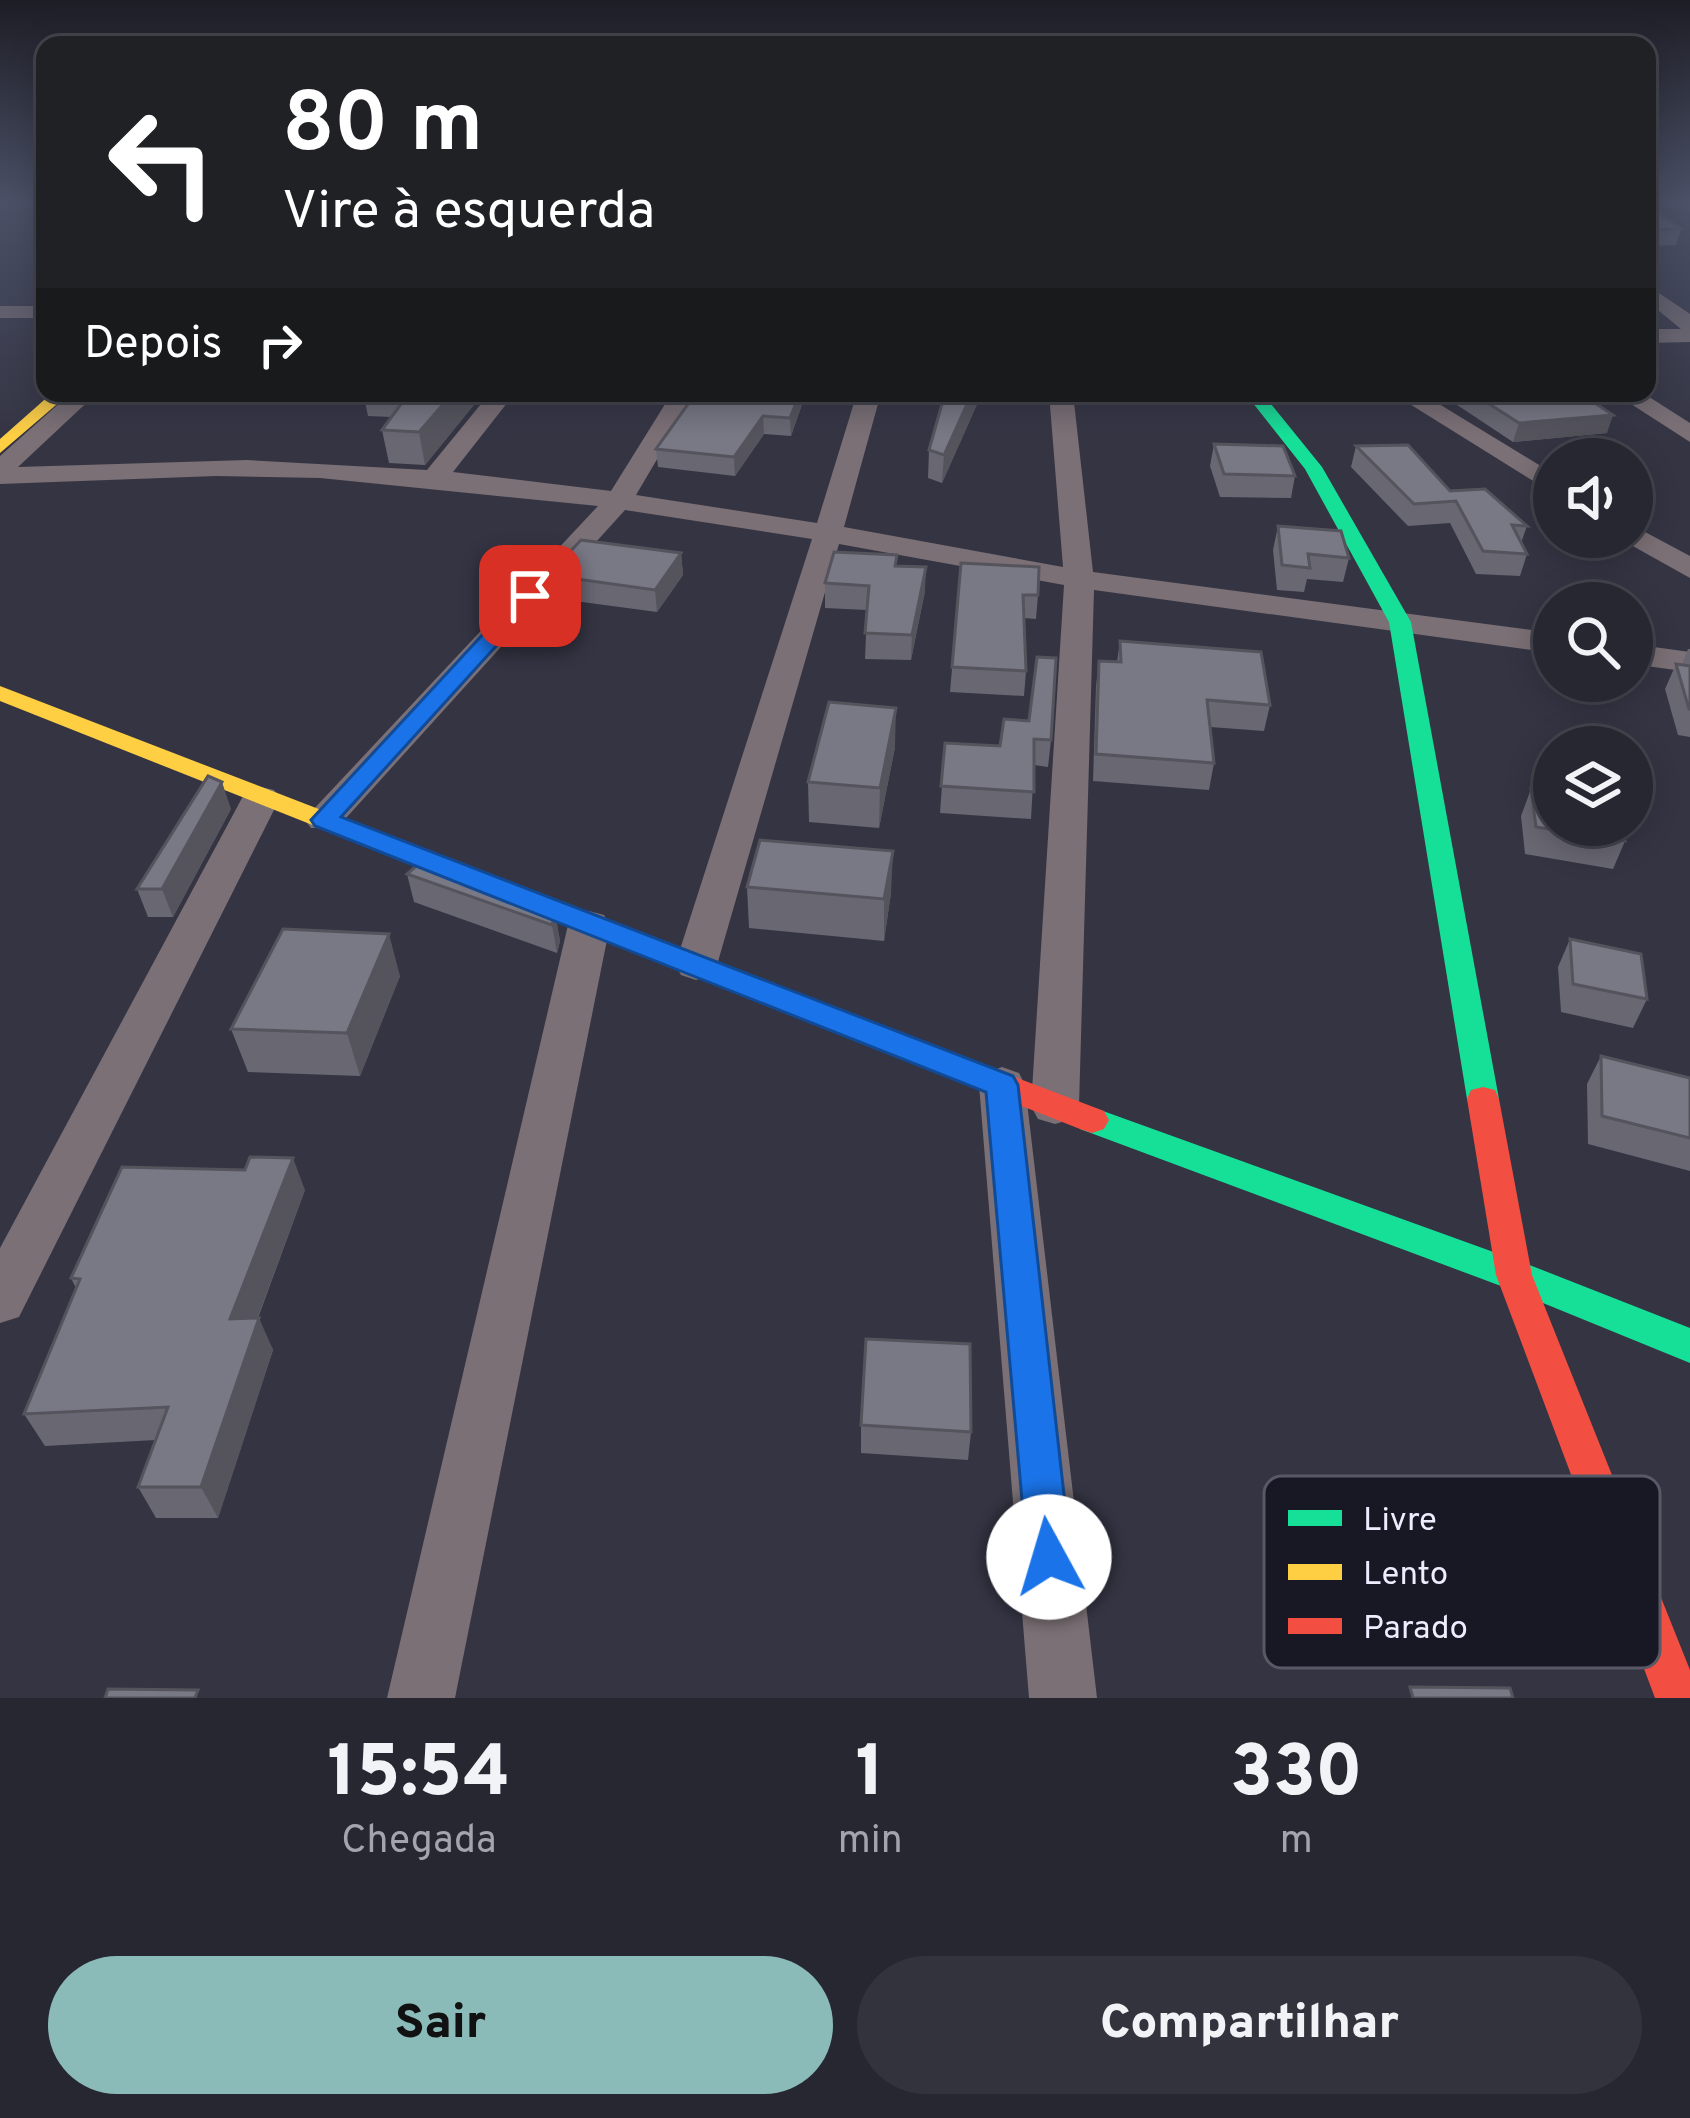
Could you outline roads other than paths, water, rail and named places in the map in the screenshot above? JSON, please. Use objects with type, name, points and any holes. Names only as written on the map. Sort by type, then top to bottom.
[{"type":"street","points":[[1656,298],[1690,325]]},
{"type":"street","points":[[0,313],[36,312]]},
{"type":"street","points":[[1656,336],[1690,335]]},
{"type":"street","points":[[0,448],[52,402]]},
{"type":"street","points":[[0,473],[76,402]]},
{"type":"street","points":[[434,479],[496,402]]},
{"type":"street","points":[[324,820],[619,500],[679,402]]},
{"type":"street","points":[[696,965],[866,402]]},
{"type":"street","points":[[1055,1106],[1078,579],[1062,402]]},
{"type":"street","points":[[1260,402],[1313,467],[1400,622],[1514,1275],[1592,1476]]},
{"type":"street","points":[[1418,402],[1533,473]]},
{"type":"street","points":[[1640,402],[1690,434]]},
{"type":"street","points":[[0,473],[249,468],[434,479],[619,500],[1078,579],[1533,641]]},
{"type":"street","points":[[1653,547],[1690,569]]},
{"type":"street","points":[[1653,657],[1690,662]]},
{"type":"street","points":[[0,693],[1055,1106],[1514,1275],[1690,1346]]},
{"type":"street","points":[[0,1300],[261,798]]},
{"type":"street","points":[[421,1698],[590,925]]},
{"type":"street","points":[[1002,1085],[1063,1698]]},
{"type":"street","points":[[1660,1652],[1678,1698]]}]
